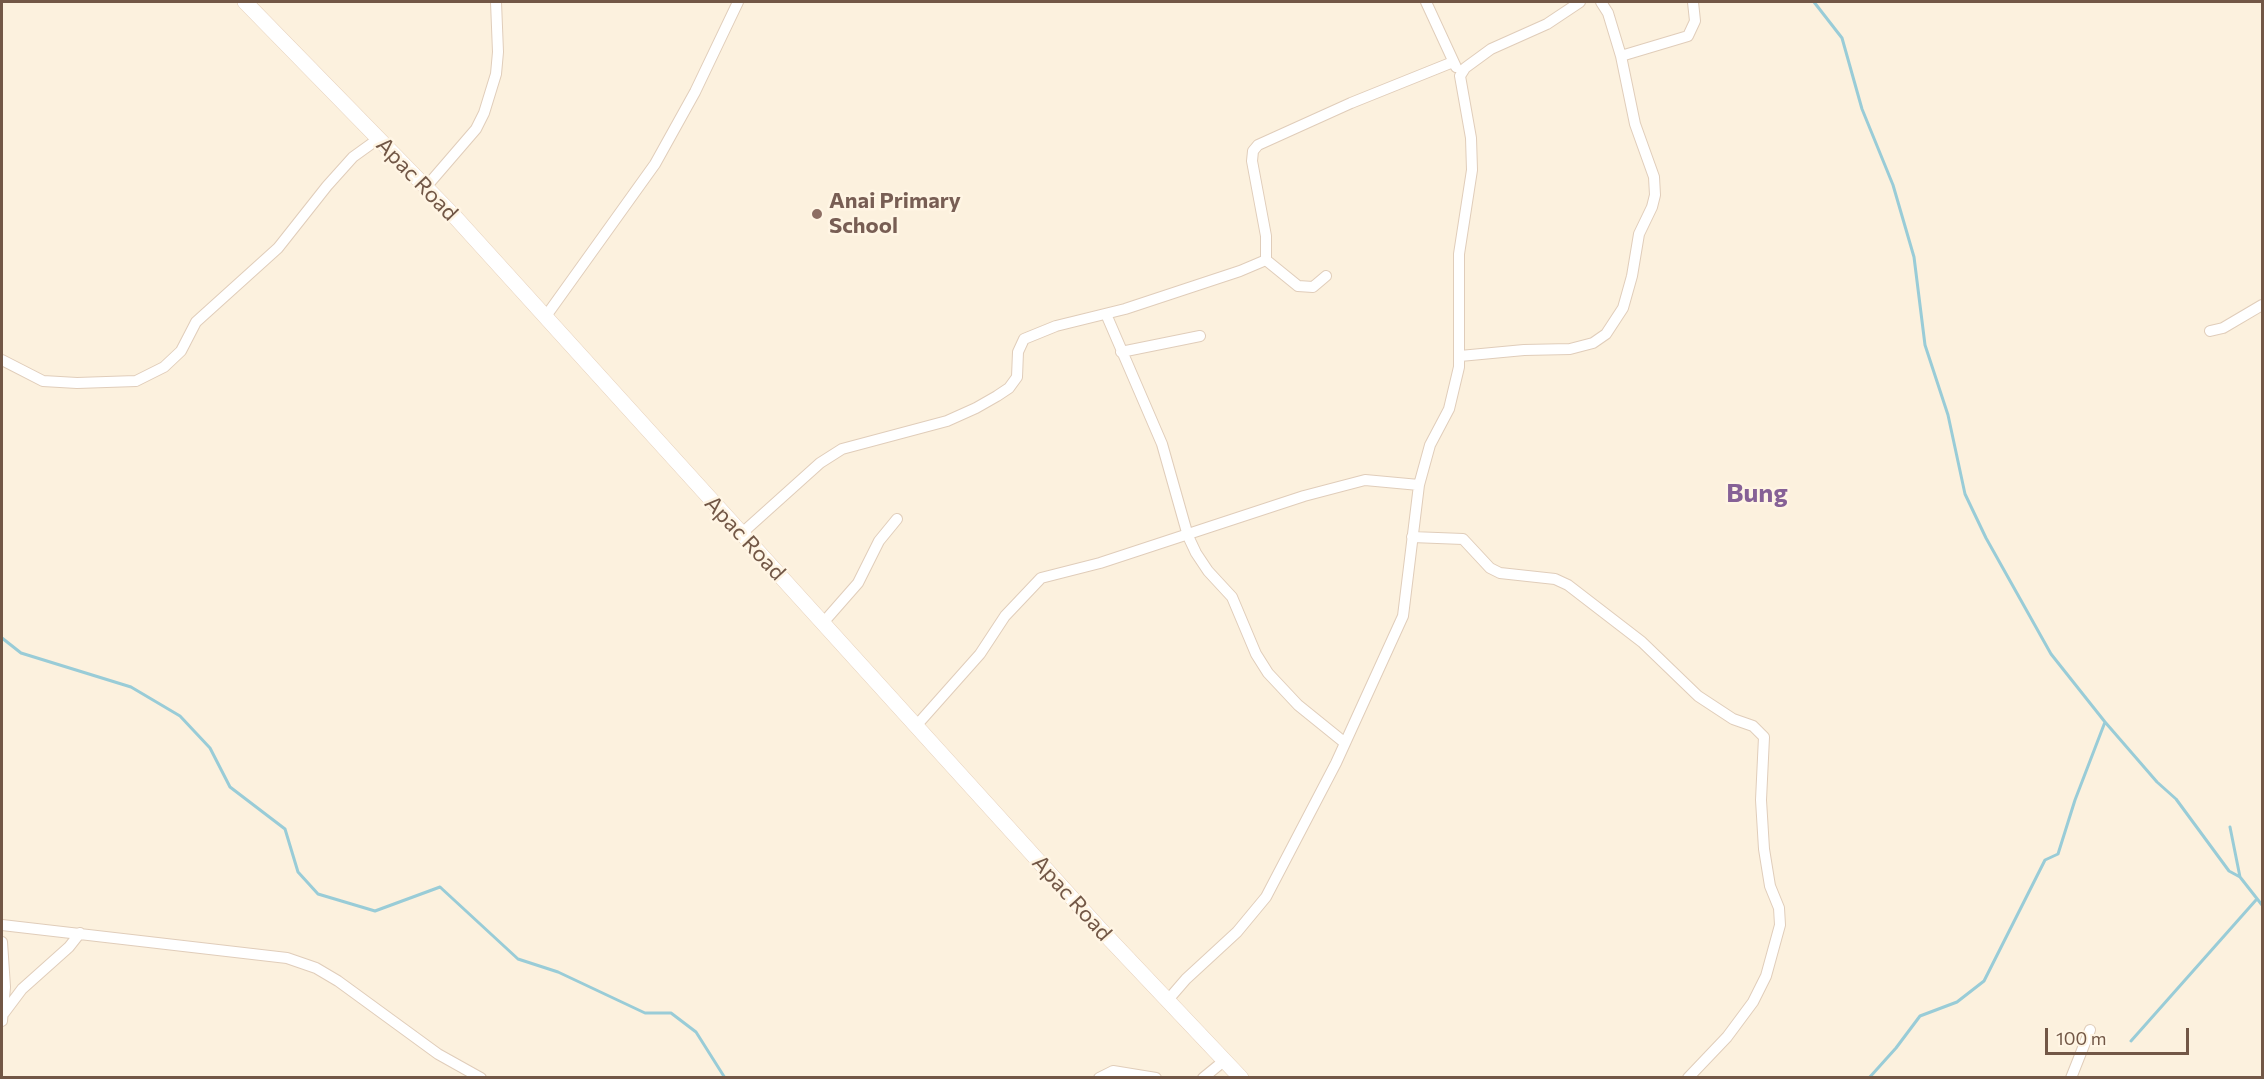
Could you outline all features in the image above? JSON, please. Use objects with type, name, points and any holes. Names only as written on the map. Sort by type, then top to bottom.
[{"type":"main road","name":"Apac Road","points":[[245,2],[426,187],[546,316],[822,624],[1167,1001],[1241,1077]]},
{"type":"street","points":[[426,187],[476,129],[484,113],[496,74],[498,52],[496,2]]},
{"type":"street","points":[[546,316],[655,164],[738,2]]},
{"type":"street","points":[[1167,1001],[1186,979],[1237,932],[1266,897],[1345,743],[1403,616],[1408,593],[1419,485],[1430,445],[1449,409],[1460,356],[1459,254],[1472,170],[1471,138],[1460,76],[1426,2]]},
{"type":"street","points":[[1460,76],[1465,68],[1491,49],[1547,24],[1580,2]]},
{"type":"street","points":[[1460,356],[1524,350],[1570,350],[1593,343],[1606,334],[1623,308],[1639,234],[1655,195],[1654,177],[1635,124],[1621,56],[1608,13],[1601,2]]},
{"type":"street","points":[[1621,56],[1688,36],[1695,21],[1693,2]]},
{"type":"street","points":[[1266,260],[1266,236],[1252,161],[1253,151],[1258,145],[1352,103],[1453,62]]},
{"type":"street","points":[[2,360],[43,381],[77,383],[136,381],[164,367],[181,351],[196,322],[278,248],[353,157],[378,139]]},
{"type":"street","points":[[1266,260],[1298,286],[1313,287],[1326,276]]},
{"type":"street","points":[[741,534],[820,463],[842,449],[946,421],[976,408],[1009,388],[1019,370],[1018,352],[1024,339],[1056,326],[1106,314],[1240,272],[1266,260]]},
{"type":"street","points":[[2210,331],[2223,328],[2262,305]]},
{"type":"street","points":[[1106,314],[1162,444],[1188,536],[1209,571],[1232,597],[1256,654],[1268,674],[1298,705],[1345,743]]},
{"type":"street","points":[[1121,352],[1200,336]]},
{"type":"street","points":[[916,726],[980,654],[1005,616],[1034,582],[1052,574],[1091,566],[1188,536],[1304,496],[1365,480],[1419,485]]},
{"type":"street","points":[[822,624],[858,583],[879,541],[897,519]]},
{"type":"street","points":[[1412,537],[1463,539],[1490,568],[1500,573],[1555,579],[1568,585],[1642,642],[1698,696],[1733,719],[1753,726],[1764,737],[1761,800],[1765,858],[1770,886],[1779,908],[1780,925],[1766,976],[1754,1002],[1727,1037],[1688,1077]]},
{"type":"street","points":[[2,925],[36,931],[80,933],[264,953],[316,968],[459,1072],[481,1077]]},
{"type":"street","points":[[3,1017],[22,989],[69,947],[80,933]]},
{"type":"street","points":[[2,942],[3,1017]]},
{"type":"street","points":[[2071,1077],[2090,1030]]},
{"type":"street","points":[[1203,1077],[1225,1060]]},
{"type":"street","points":[[1099,1077],[1113,1071],[1156,1077]]},
{"type":"waterway","points":[[1814,2],[1842,38],[1862,109],[1893,185],[1914,257],[1925,345],[1948,415],[1965,494],[1986,538],[2051,654],[2105,722]]},
{"type":"waterway","points":[[2,638],[21,653],[131,687],[180,716],[210,748],[230,787],[285,829],[298,872],[318,894],[375,911],[440,887],[518,959],[558,972],[645,1013],[671,1013],[696,1032],[725,1078]]},
{"type":"waterway","points":[[1869,1078],[1920,1016],[1957,1002],[1984,981],[2045,860],[2058,854],[2075,800],[2105,722],[2157,782],[2176,799],[2229,871],[2240,877]]},
{"type":"waterway","points":[[2230,827],[2240,877],[2262,905]]},
{"type":"waterway","points":[[2131,1041],[2256,900]]},
{"type":"place","name":"Anai Primary School","points":[[817,214]]},
{"type":"district","name":"Bung","points":[[1757,493]]}]
